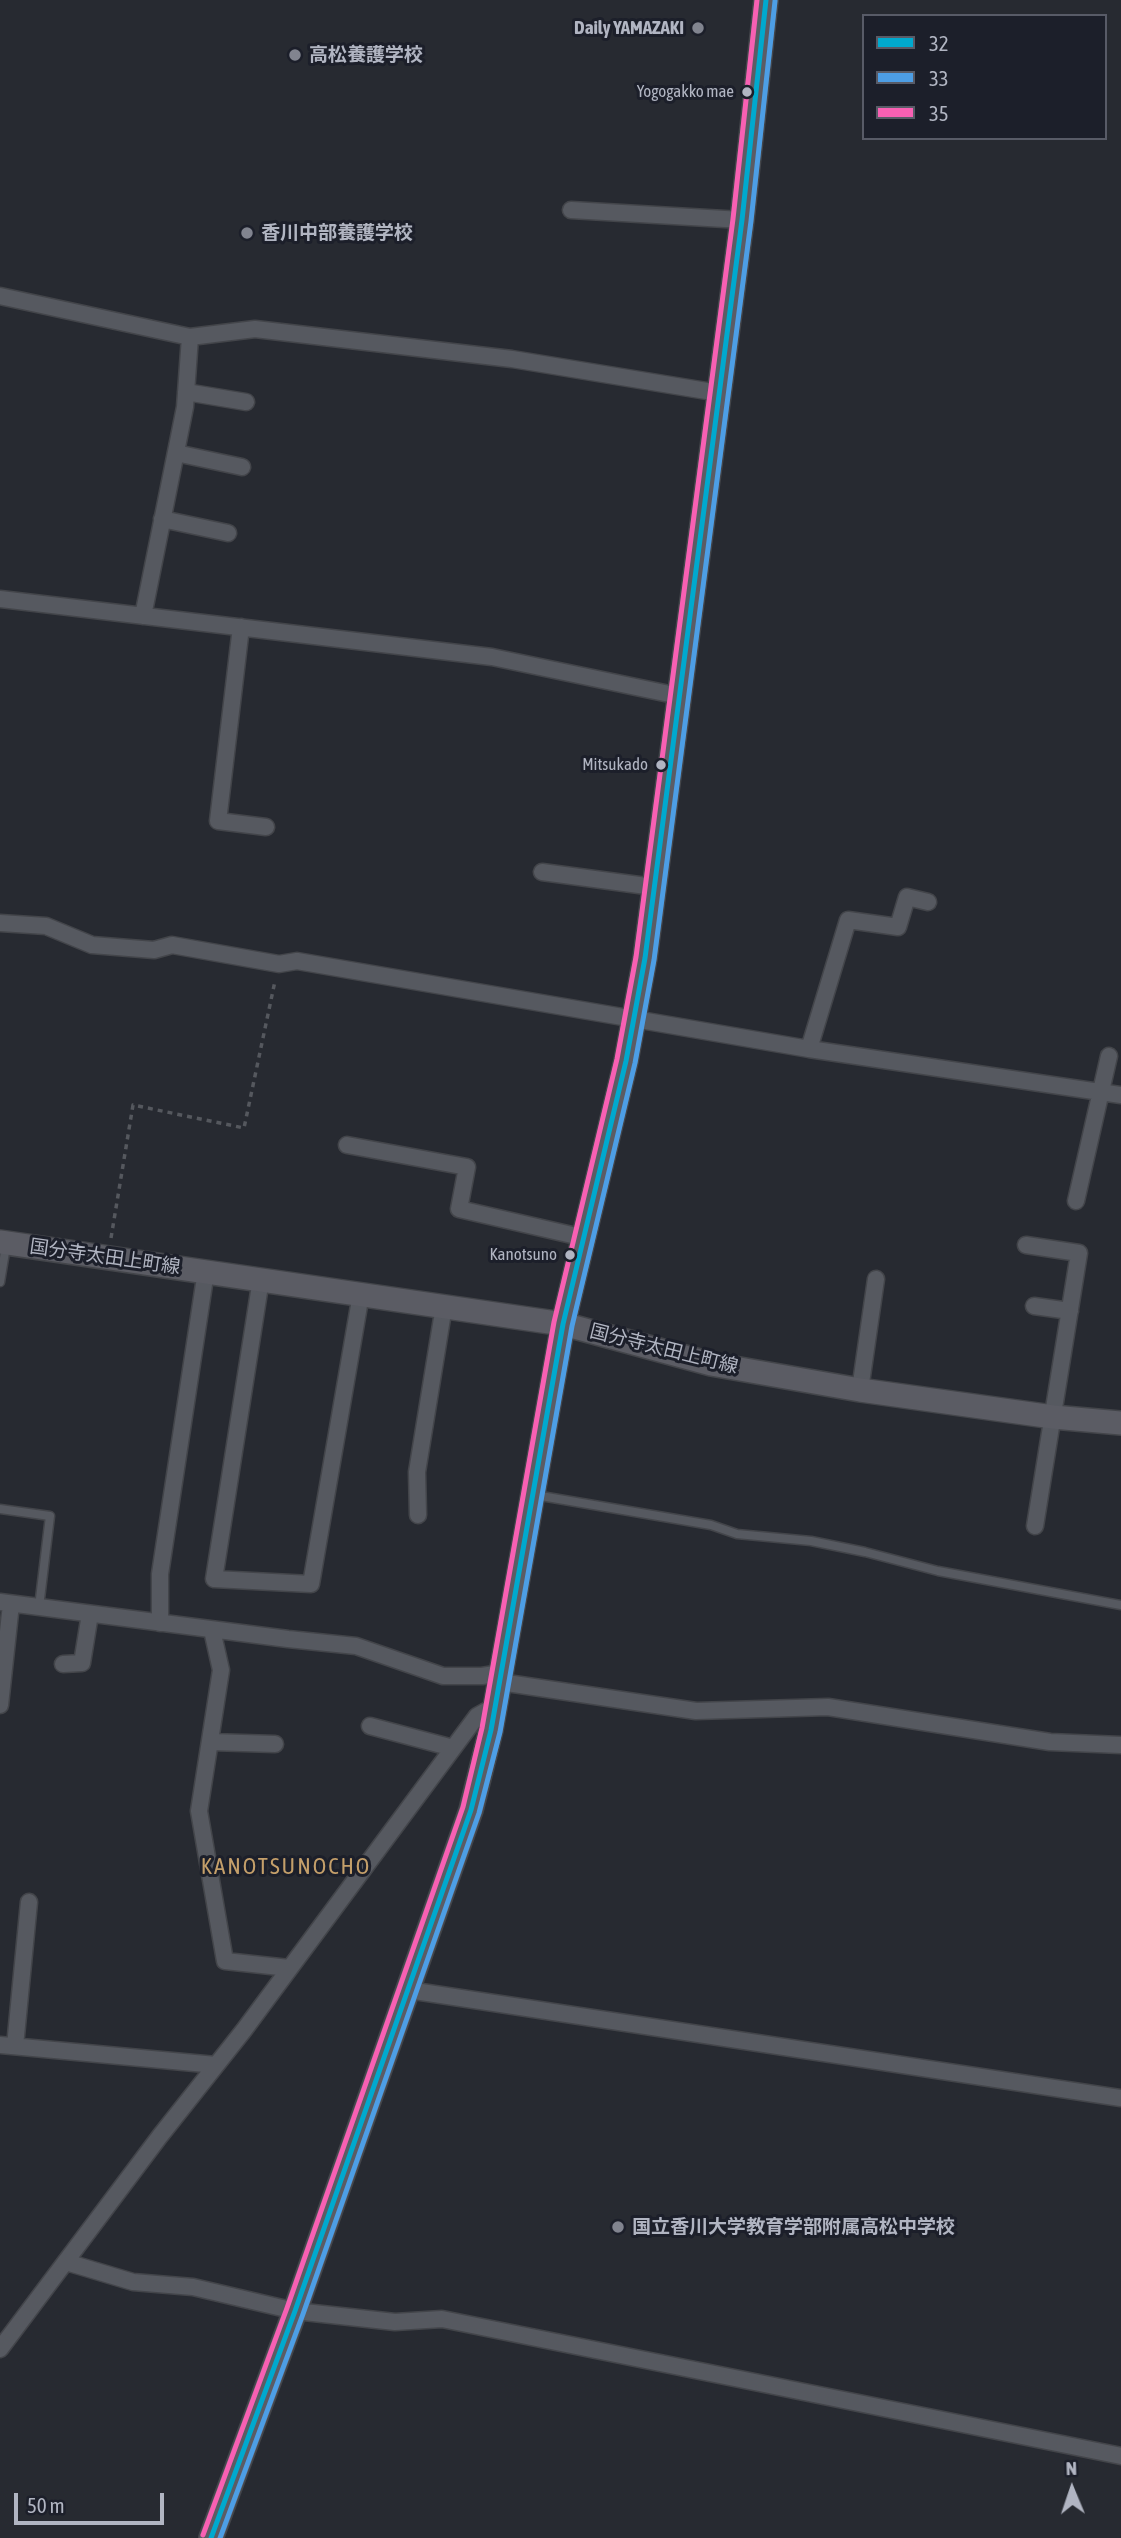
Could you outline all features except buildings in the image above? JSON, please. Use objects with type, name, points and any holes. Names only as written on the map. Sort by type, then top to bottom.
[{"type":"main road","points":[[211,2538],[295,2311],[471,1810],[495,1706],[564,1324],[634,1020],[742,220],[766,0]]},
{"type":"main road","name":"国分寺太田上町線","points":[[3,1243],[564,1324],[711,1364],[860,1390],[1053,1417],[1121,1423]]},
{"type":"street","points":[[571,210],[742,220]]},
{"type":"street","points":[[0,296],[190,337],[255,329],[512,359],[719,393]]},
{"type":"street","points":[[143,616],[176,453],[186,391],[190,337]]},
{"type":"street","points":[[186,391],[246,402]]},
{"type":"street","points":[[176,453],[242,467]]},
{"type":"street","points":[[162,519],[229,533]]},
{"type":"street","points":[[0,598],[492,657],[679,696]]},
{"type":"street","points":[[241,627],[218,821],[266,827]]},
{"type":"street","points":[[542,872],[654,887]]},
{"type":"street","points":[[809,1049],[848,920],[898,927],[907,897],[928,902]]},
{"type":"street","points":[[0,923],[46,926],[92,945],[154,950],[172,945],[279,964],[297,961],[809,1049],[1121,1095]]},
{"type":"street","points":[[1076,1201],[1109,1056]]},
{"type":"street","points":[[347,1145],[467,1167],[459,1209],[585,1238]]},
{"type":"street","points":[[1026,1245],[1079,1253],[1035,1526]]},
{"type":"street","points":[[160,1623],[160,1574],[206,1271]]},
{"type":"street","points":[[261,1279],[214,1579],[311,1584],[361,1294]]},
{"type":"street","points":[[860,1390],[876,1279]]},
{"type":"street","points":[[418,1515],[417,1472],[444,1306]]},
{"type":"street","points":[[1034,1307],[1070,1311]]},
{"type":"street","points":[[0,1705],[6,1603],[356,1646],[443,1676],[500,1678],[696,1711],[828,1707],[1050,1742],[1121,1745]]},
{"type":"street","points":[[63,1664],[82,1663],[90,1614]]},
{"type":"street","points":[[212,1630],[221,1670],[199,1811],[225,1961],[289,1968]]},
{"type":"street","points":[[0,2349],[477,1716],[495,1706]]},
{"type":"street","points":[[370,1726],[453,1748]]},
{"type":"street","points":[[211,1742],[275,1744]]},
{"type":"street","points":[[29,1902],[8,2046],[216,2065]]},
{"type":"street","points":[[408,1990],[1121,2098]]},
{"type":"street","points":[[66,2262],[133,2282],[192,2287],[295,2311],[395,2322],[442,2319],[1121,2456]]},
{"type":"lane","points":[[0,1282],[3,1243]]},
{"type":"lane","points":[[532,1494],[711,1525],[737,1534],[811,1541],[938,1571],[1121,1605]]},
{"type":"lane","points":[[0,1509],[50,1516],[39,1607]]},
{"type":"path","points":[[107,1257],[133,1105],[244,1128],[279,964]]},
{"type":"transit line","name":"35","points":[[203,2535],[287,2308],[463,1807],[482,1728],[554,1322],[617,1059],[636,957],[733,219],[757,0]]},
{"type":"transit line","name":"32","points":[[211,2538],[295,2311],[471,1810],[491,1730],[563,1324],[626,1061],[645,958],[742,220],[766,0]]},
{"type":"transit line","name":"33","points":[[220,2538],[303,2314],[479,1813],[500,1732],[572,1326],[635,1063],[654,960],[751,221],[775,1]]},
{"type":"place","name":"Daily YAMAZAKI","points":[[698,28]]},
{"type":"place","name":"高松養護学校","points":[[295,55]]},
{"type":"place","name":"Yogogakko mae","points":[[747,92]]},
{"type":"place","name":"香川中部養護学校","points":[[247,233]]},
{"type":"place","name":"Mitsukado","points":[[661,765]]},
{"type":"place","name":"Kanotsuno","points":[[570,1255]]},
{"type":"place","name":"国立香川大学教育学部附属高松中学校","points":[[618,2227]]},
{"type":"district","name":"KANOTSUNOCHO","points":[[286,1867]]}]
